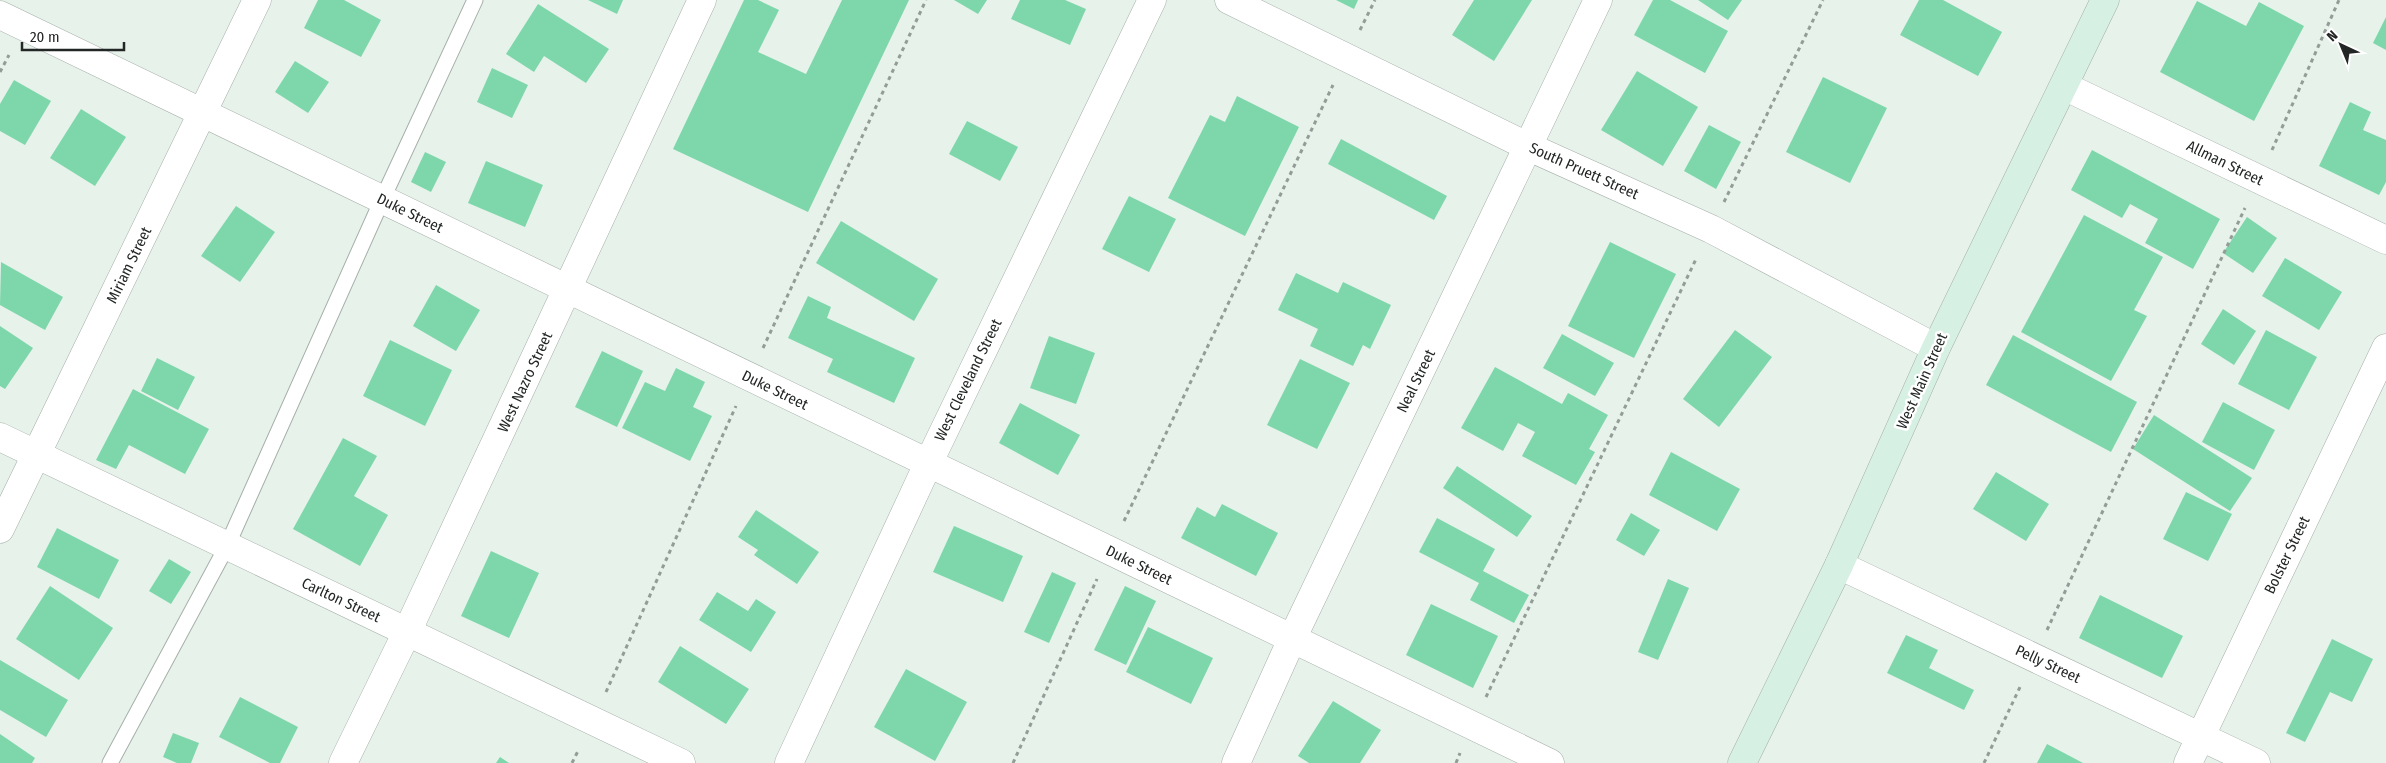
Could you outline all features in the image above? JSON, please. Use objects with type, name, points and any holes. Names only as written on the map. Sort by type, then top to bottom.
[{"type":"main road","name":"West Main Street","points":[[1742,763],[1839,566],[1936,348],[2104,0]]},
{"type":"street","name":"Miriam Street","points":[[0,529],[257,0]]},
{"type":"street","name":"West Nazro Street","points":[[343,763],[407,632],[568,290],[702,0]]},
{"type":"street","name":"West Cleveland Street","points":[[789,763],[928,464],[1152,0]]},
{"type":"street","name":"South Pruett Street","points":[[1229,0],[1529,147],[1711,229],[1936,348]]},
{"type":"street","name":"Neal Street","points":[[1236,763],[1292,639],[1598,0]]},
{"type":"street","name":"Duke Street","points":[[0,15],[1550,763]]},
{"type":"street","name":"Allman Street","points":[[2064,86],[2386,240]]},
{"type":"street","name":"Bolster Street","points":[[2188,763],[2386,348]]},
{"type":"street","name":"Carlton Street","points":[[0,437],[681,763]]},
{"type":"street","name":"Pelly Street","points":[[1839,566],[2256,763]]},
{"type":"lane","points":[[110,763],[226,546],[382,200],[475,0]]},
{"type":"path","points":[[1013,763],[1110,551],[1375,0]]},
{"type":"path","points":[[1456,763],[1472,726],[1711,229],[1823,0]]},
{"type":"path","points":[[1984,763],[2259,180],[2339,0]]},
{"type":"building","points":[[318,0],[344,0],[381,20],[361,57],[304,28]]},
{"type":"building","points":[[588,0],[623,0],[617,14]]},
{"type":"building","points":[[744,0],[758,0],[779,10],[758,52],[806,74],[842,0],[909,0],[808,212],[673,149]]},
{"type":"building","points":[[954,0],[987,0],[978,14]]},
{"type":"building","points":[[1020,0],[1065,0],[1086,9],[1070,45],[1011,19]]},
{"type":"building","points":[[1336,0],[1358,0],[1354,9]]},
{"type":"building","points":[[1474,0],[1532,0],[1494,61],[1452,35]]},
{"type":"building","points":[[1653,0],[1670,0],[1728,31],[1705,73],[1634,35]]},
{"type":"building","points":[[1698,0],[1742,0],[1728,20]]},
{"type":"building","points":[[1919,0],[1943,0],[2002,32],[1978,76],[1900,35]]},
{"type":"building","points":[[2197,1],[2246,26],[2259,2],[2304,26],[2254,121],[2160,72]]},
{"type":"building","points":[[538,4],[609,49],[586,83],[544,56],[534,72],[506,54]]},
{"type":"building","points":[[2386,17],[2386,50],[2373,43]]},
{"type":"building","points":[[295,61],[329,82],[308,113],[275,92]]},
{"type":"building","points":[[492,68],[528,85],[512,118],[477,102]]},
{"type":"building","points":[[1637,71],[1698,107],[1663,166],[1601,130]]},
{"type":"building","points":[[1823,77],[1887,108],[1850,183],[1786,152]]},
{"type":"building","points":[[14,80],[51,101],[25,145],[0,131],[0,104]]},
{"type":"building","points":[[1237,96],[1299,127],[1245,236],[1168,198],[1210,115],[1225,122]]},
{"type":"building","points":[[2350,102],[2371,112],[2363,130],[2386,140],[2386,182],[2379,195],[2319,166]]},
{"type":"building","points":[[81,109],[126,137],[95,186],[50,158]]},
{"type":"building","points":[[967,121],[1018,147],[1000,181],[949,154]]},
{"type":"building","points":[[1709,125],[1741,142],[1716,189],[1684,171]]},
{"type":"building","points":[[1341,139],[1447,196],[1434,220],[1328,164]]},
{"type":"building","points":[[2092,150],[2220,219],[2193,269],[2145,243],[2158,219],[2130,204],[2122,218],[2071,190]]},
{"type":"building","points":[[425,152],[446,162],[431,192],[411,182]]},
{"type":"building","points":[[486,161],[543,185],[525,227],[468,203]]},
{"type":"building","points":[[1129,196],[1176,219],[1149,272],[1102,249]]},
{"type":"building","points":[[236,206],[275,232],[240,282],[201,256]]},
{"type":"building","points":[[2084,215],[2163,257],[2134,310],[2147,316],[2111,381],[2021,332]]},
{"type":"building","points":[[2247,217],[2277,238],[2253,273],[2223,253]]},
{"type":"building","points":[[841,221],[938,279],[914,321],[816,263]]},
{"type":"building","points":[[1610,242],[1676,274],[1634,358],[1568,326]]},
{"type":"building","points":[[2285,258],[2342,292],[2319,330],[2262,296]]},
{"type":"building","points":[[1,262],[63,297],[45,330],[0,305]]},
{"type":"building","points":[[1296,273],[1338,293],[1343,282],[1391,305],[1370,349],[1363,345],[1353,366],[1310,346],[1318,329],[1278,310]]},
{"type":"building","points":[[436,285],[480,310],[456,351],[413,326]]},
{"type":"building","points":[[808,296],[831,307],[827,318],[915,358],[894,403],[827,372],[833,359],[788,338]]},
{"type":"building","points":[[2223,309],[2256,331],[2234,365],[2201,344]]},
{"type":"building","points":[[0,326],[33,348],[5,389],[0,386]]},
{"type":"building","points":[[1735,330],[1772,357],[1719,427],[1683,399]]},
{"type":"building","points":[[2266,330],[2317,357],[2289,410],[2238,384]]},
{"type":"building","points":[[1562,334],[1614,363],[1595,396],[1543,368]]},
{"type":"building","points":[[2013,335],[2137,402],[2111,452],[1986,385]]},
{"type":"building","points":[[1049,336],[1095,353],[1076,404],[1030,388]]},
{"type":"building","points":[[390,340],[452,370],[425,426],[363,396]]},
{"type":"building","points":[[602,351],[643,371],[617,427],[575,407]]},
{"type":"building","points":[[157,358],[195,377],[178,410],[141,391]]},
{"type":"building","points":[[1300,359],[1350,383],[1317,449],[1267,425]]},
{"type":"building","points":[[1495,367],[1562,404],[1568,393],[1608,415],[1589,449],[1595,452],[1576,485],[1522,456],[1535,432],[1518,423],[1503,451],[1461,428]]},
{"type":"building","points":[[676,368],[705,382],[693,407],[712,416],[690,461],[622,428],[645,382],[665,391]]},
{"type":"building","points":[[133,389],[209,429],[185,474],[129,445],[116,469],[96,460]]},
{"type":"building","points":[[2223,402],[2275,430],[2254,470],[2202,442]]},
{"type":"building","points":[[1020,403],[1080,435],[1058,475],[999,443]]},
{"type":"building","points":[[2154,415],[2252,478],[2230,511],[2133,449]]},
{"type":"building","points":[[343,438],[377,456],[354,496],[388,515],[360,566],[293,529]]},
{"type":"building","points":[[1671,452],[1740,489],[1717,531],[1649,495]]},
{"type":"building","points":[[1457,466],[1532,516],[1517,537],[1443,488]]},
{"type":"building","points":[[1996,472],[2049,504],[2026,541],[1973,509]]},
{"type":"building","points":[[2186,492],[2232,514],[2208,561],[2163,539]]},
{"type":"building","points":[[1222,504],[1278,533],[1256,576],[1181,538],[1197,507],[1215,517]]},
{"type":"building","points":[[756,510],[819,552],[797,584],[754,555],[758,550],[738,537]]},
{"type":"building","points":[[1631,513],[1660,530],[1644,556],[1616,540]]},
{"type":"building","points":[[1437,518],[1495,549],[1483,571],[1529,595],[1514,623],[1470,600],[1479,583],[1419,552]]},
{"type":"building","points":[[954,526],[1023,556],[1003,602],[933,572]]},
{"type":"building","points":[[57,528],[119,560],[99,599],[37,567]]},
{"type":"building","points":[[491,551],[539,573],[509,638],[461,616]]},
{"type":"building","points":[[169,559],[191,572],[171,604],[149,591]]},
{"type":"building","points":[[1052,572],[1076,583],[1049,643],[1024,632]]},
{"type":"building","points":[[1668,579],[1689,588],[1658,660],[1638,652]]},
{"type":"building","points":[[50,586],[113,628],[79,680],[16,639]]},
{"type":"building","points":[[1125,586],[1156,601],[1126,665],[1094,650]]},
{"type":"building","points":[[717,592],[748,611],[756,599],[776,612],[751,652],[699,620]]},
{"type":"building","points":[[2100,595],[2183,636],[2162,678],[2079,638]]},
{"type":"building","points":[[1431,604],[1498,636],[1473,688],[1406,655]]},
{"type":"building","points":[[1148,627],[1213,658],[1191,704],[1126,672]]},
{"type":"building","points":[[1906,635],[1938,650],[1929,668],[1974,690],[1964,710],[1887,673]]},
{"type":"building","points":[[2332,639],[2373,659],[2352,702],[2330,692],[2305,742],[2286,733]]},
{"type":"building","points":[[680,646],[749,689],[726,724],[658,682]]},
{"type":"building","points":[[0,660],[68,700],[46,737],[0,710]]},
{"type":"building","points":[[906,669],[967,702],[935,761],[874,727]]},
{"type":"building","points":[[240,697],[298,727],[280,763],[270,763],[219,737]]},
{"type":"building","points":[[1333,701],[1381,730],[1360,763],[1309,763],[1298,756]]},
{"type":"building","points":[[173,733],[199,743],[191,763],[177,763],[163,757]]},
{"type":"building","points":[[0,734],[35,758],[32,763],[0,763]]},
{"type":"building","points":[[2047,744],[2083,763],[2037,763]]},
{"type":"building","points":[[500,757],[509,763],[496,763]]}]
